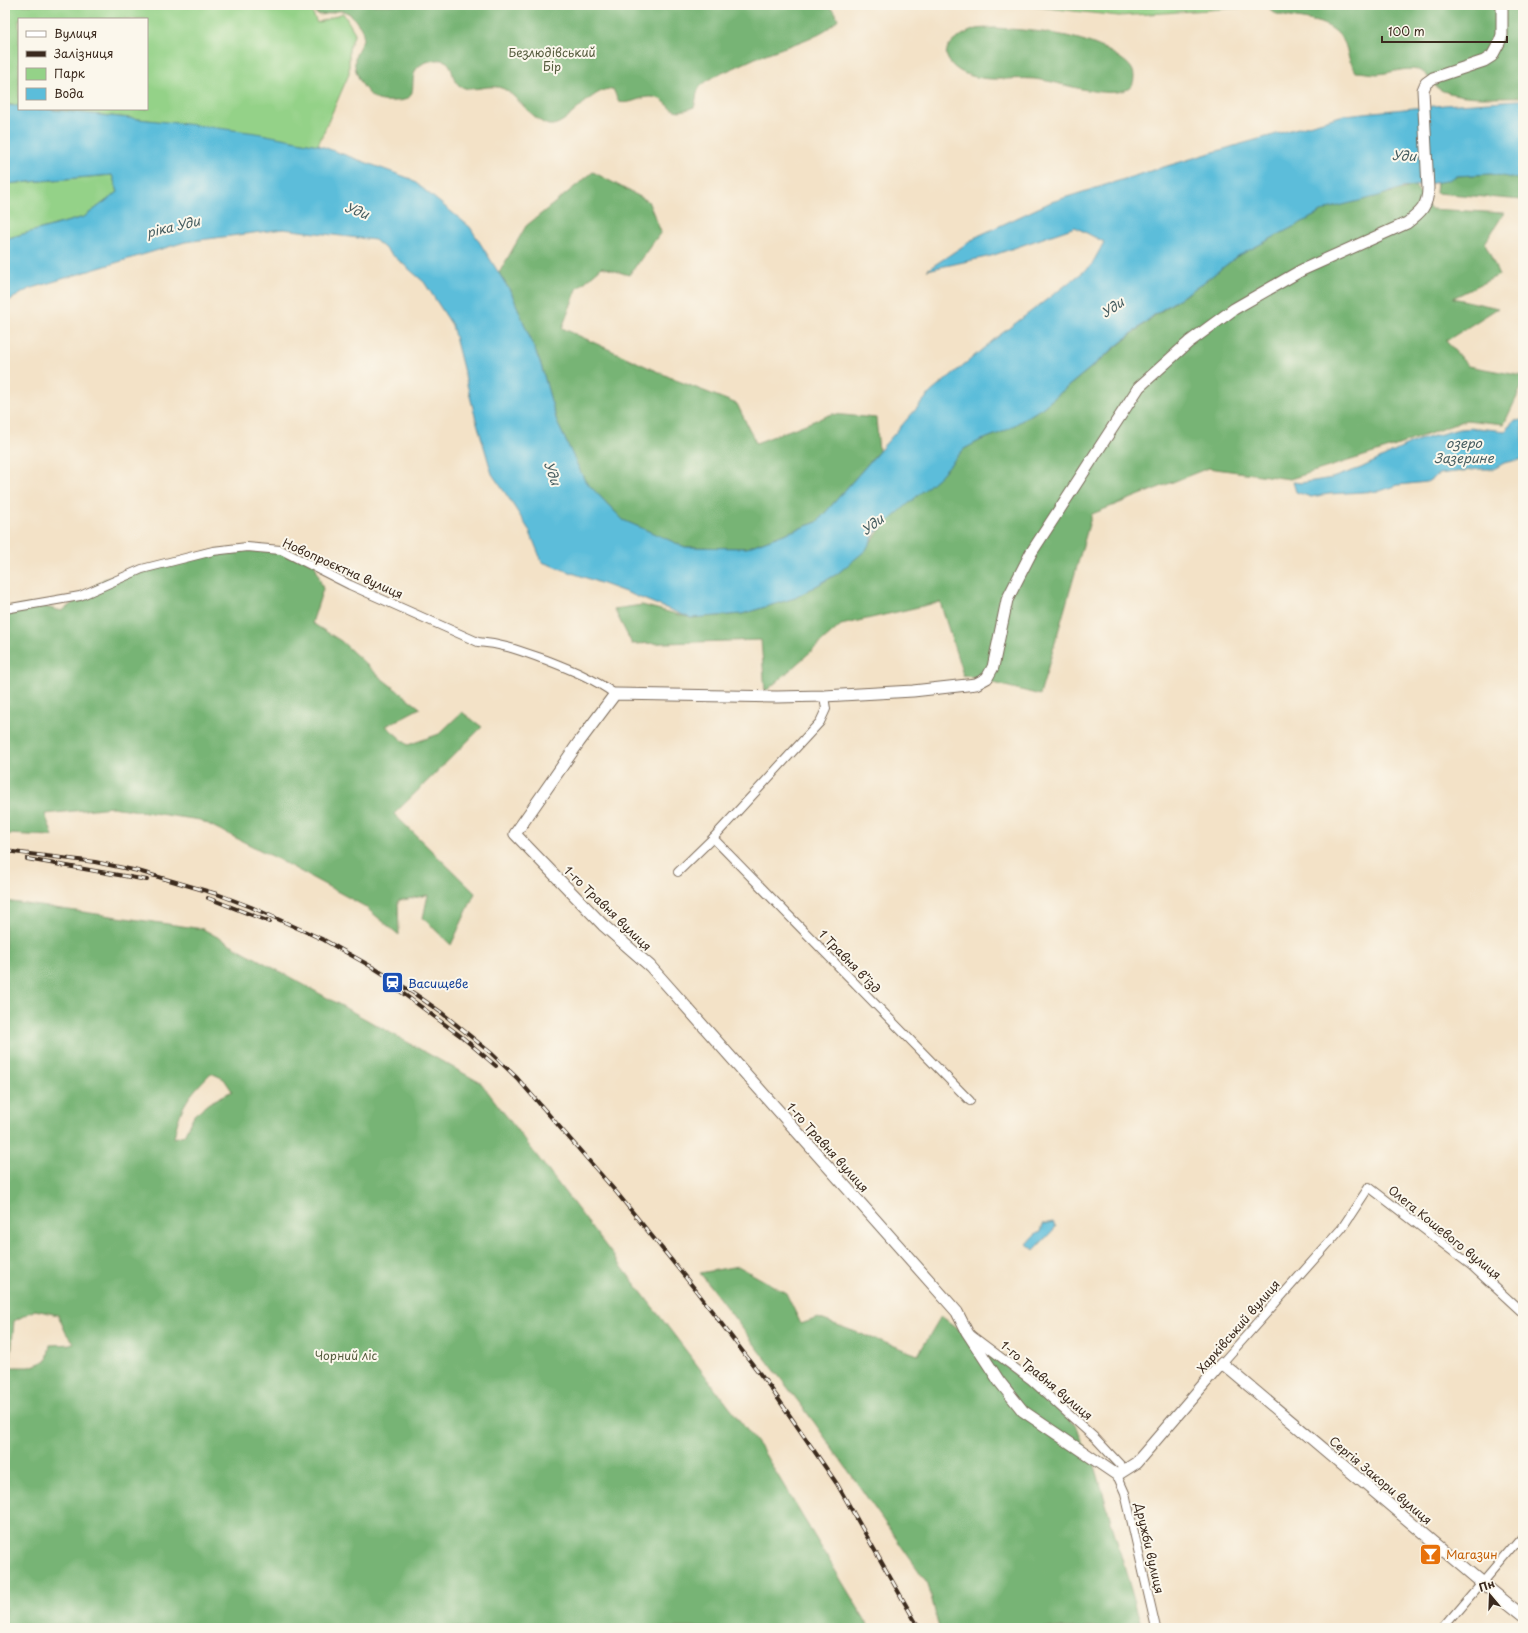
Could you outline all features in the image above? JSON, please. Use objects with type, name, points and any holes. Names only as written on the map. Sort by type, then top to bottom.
[{"type":"street","points":[[615,694],[777,697],[824,696],[913,691],[976,684],[987,678],[992,667],[1007,600],[1031,553],[1139,387],[1189,342],[1234,310],[1302,270],[1408,223],[1421,211],[1428,199],[1423,90],[1426,83],[1433,78],[1484,61],[1492,56],[1500,43],[1502,35],[1502,5]]},
{"type":"street","name":"Новопроєктна вулиця","points":[[5,609],[80,596],[142,569],[213,552],[247,547],[281,550],[332,576],[478,642],[496,643],[523,651],[595,680],[615,694]]},
{"type":"street","name":"1-го Травня вулиця","points":[[615,694],[586,731],[515,834],[603,925],[650,966],[957,1312],[967,1332],[1031,1380],[1096,1438],[1121,1472]]},
{"type":"street","points":[[678,872],[713,838],[820,722],[826,709],[824,696]]},
{"type":"street","name":"1 Травня в’їзд","points":[[713,838],[970,1101]]},
{"type":"street","name":"Олега Кошевого вулиця","points":[[1369,1187],[1472,1266],[1523,1313]]},
{"type":"street","name":"Харківський вулиця","points":[[1121,1472],[1136,1463],[1222,1363],[1342,1228],[1369,1187]]},
{"type":"street","points":[[967,1332],[999,1382],[1023,1411],[1121,1472]]},
{"type":"street","name":"Сергія Закори вулиця","points":[[1222,1363],[1523,1616]]},
{"type":"street","name":"Дружби вулиця","points":[[1121,1472],[1156,1628]]},
{"type":"street","points":[[1443,1628],[1523,1534]]},
{"type":"green space","points":[[5,5],[309,5],[317,23],[343,13],[355,33],[349,49],[349,74],[318,145],[217,129],[56,110],[148,110],[148,18],[18,18],[18,106],[5,104]]},
{"type":"green space","name":"Безлюдівський Бір","points":[[314,5],[822,5],[833,10],[838,19],[824,31],[814,36],[759,57],[710,79],[698,89],[694,107],[678,111],[674,110],[659,98],[652,97],[623,103],[619,102],[613,89],[604,90],[587,100],[563,120],[556,124],[549,125],[538,120],[515,97],[504,89],[493,87],[470,89],[460,86],[456,83],[450,65],[443,60],[424,63],[417,69],[414,75],[411,95],[406,99],[396,101],[378,100],[365,89],[356,71],[356,55],[363,38],[362,30],[358,24],[351,15],[344,11],[336,11],[324,15],[316,14]]},
{"type":"green space","points":[[1020,5],[1252,5],[1252,7],[1119,16]]},
{"type":"green space","points":[[1268,5],[1523,5],[1523,97],[1472,97],[1452,94],[1439,89],[1425,74],[1413,69],[1378,74],[1356,72],[1350,61],[1343,40],[1336,32],[1328,26],[1320,23],[1272,12]]},
{"type":"green space","points":[[995,28],[1044,32],[1076,38],[1092,43],[1127,63],[1134,73],[1133,83],[1128,89],[1119,92],[1098,92],[1034,79],[992,79],[976,77],[963,73],[955,68],[949,61],[946,52],[948,47],[956,39],[967,32],[977,29]]},
{"type":"green space","points":[[593,172],[648,201],[661,232],[629,275],[602,267],[577,289],[562,328],[676,380],[737,404],[756,443],[832,414],[876,418],[879,451],[817,522],[746,548],[685,547],[623,520],[585,481],[557,422],[541,365],[512,294],[499,273],[526,226]]},
{"type":"green space","points":[[1491,174],[1523,179],[1523,200],[1436,193],[1437,182],[1456,176]]},
{"type":"green space","points":[[112,175],[118,192],[84,217],[5,239],[5,184]]},
{"type":"green space","points":[[1415,186],[1430,209],[1504,213],[1485,243],[1499,275],[1453,298],[1498,308],[1446,341],[1468,366],[1523,376],[1523,384],[1504,424],[1466,420],[1393,447],[1290,479],[1208,468],[1092,514],[1040,695],[963,675],[940,602],[841,625],[765,692],[761,640],[632,644],[614,609],[642,605],[691,618],[742,614],[795,598],[837,574],[863,552],[887,521],[940,476],[964,449],[979,441],[1005,431],[1042,408],[1154,316],[1200,285],[1238,256],[1327,209]]},
{"type":"green space","points":[[281,550],[312,556],[323,589],[312,623],[341,641],[381,678],[420,708],[386,726],[408,745],[439,734],[462,712],[482,727],[394,814],[475,893],[451,945],[423,918],[428,895],[398,901],[399,935],[364,906],[272,856],[200,820],[112,807],[45,814],[53,836],[5,834],[5,609],[33,604],[62,611],[104,579],[213,551]]},
{"type":"green space","name":"Чорний ліс","points":[[5,901],[203,929],[481,1083],[763,1451],[870,1628],[5,1628]],"holes":[[[211,1073],[224,1079],[232,1091],[209,1103],[194,1115],[184,1135],[174,1138],[182,1109],[196,1088]],[[35,1310],[58,1315],[66,1333],[74,1344],[50,1345],[47,1360],[30,1367],[10,1367],[14,1321]]]},
{"type":"green space","points":[[738,1266],[786,1293],[801,1324],[818,1318],[918,1355],[941,1316],[994,1356],[1075,1425],[1096,1469],[1142,1628],[939,1628],[928,1584],[814,1422],[700,1273]]},
{"type":"water","points":[[1523,100],[1523,180],[1491,174],[1456,176],[1446,181],[1402,188],[1379,196],[1327,209],[1238,256],[1200,285],[1154,315],[1042,408],[1005,431],[979,441],[964,449],[940,476],[875,533],[866,550],[837,574],[795,598],[742,614],[691,618],[628,593],[542,562],[529,530],[492,474],[475,416],[452,325],[424,282],[375,240],[283,229],[185,242],[29,289],[5,303],[5,239],[84,217],[118,192],[112,175],[5,184],[5,105],[18,106],[18,110],[53,110],[195,125],[256,133],[318,145],[411,179],[470,227],[512,294],[541,365],[557,422],[585,481],[623,520],[685,547],[746,548],[817,522],[931,392],[996,338],[1091,266],[1104,242],[1075,227],[991,256],[927,270],[978,236],[1051,202],[1234,146],[1344,115],[1444,105]]},
{"type":"water","name":"озеро Зазерине","points":[[1523,420],[1523,459],[1504,463],[1494,469],[1480,469],[1439,474],[1427,482],[1398,485],[1380,491],[1329,494],[1311,497],[1296,492],[1293,482],[1301,483],[1332,478],[1361,468],[1416,441],[1459,429],[1477,428],[1506,431],[1513,421]]},
{"type":"water","points":[[1053,1222],[1056,1227],[1034,1250],[1027,1244],[1036,1234],[1041,1232],[1043,1224]]},
{"type":"railway","points":[[5,851],[95,862],[138,871],[217,894],[251,907],[324,940],[374,968],[442,1013],[491,1053],[517,1078],[617,1193],[694,1288],[770,1387],[837,1484],[919,1628]]},
{"type":"railway","points":[[27,859],[147,880]]},
{"type":"railway","points":[[208,898],[270,922]]},
{"type":"railway","points":[[397,989],[462,1037],[496,1066]]},
{"type":"place","name":"Васищеве","points":[[392,983]]},
{"type":"place","name":"Магазин","points":[[1431,1554]]},
{"type":"water label","name":"Уди","points":[[1404,155]]},
{"type":"water label","name":"Уди","points":[[357,210]]},
{"type":"water label","name":"ріка Уди","points":[[173,226]]},
{"type":"water label","name":"Уди","points":[[1112,307]]},
{"type":"water label","name":"Уди","points":[[553,473]]},
{"type":"water label","name":"Уди","points":[[872,524]]}]
